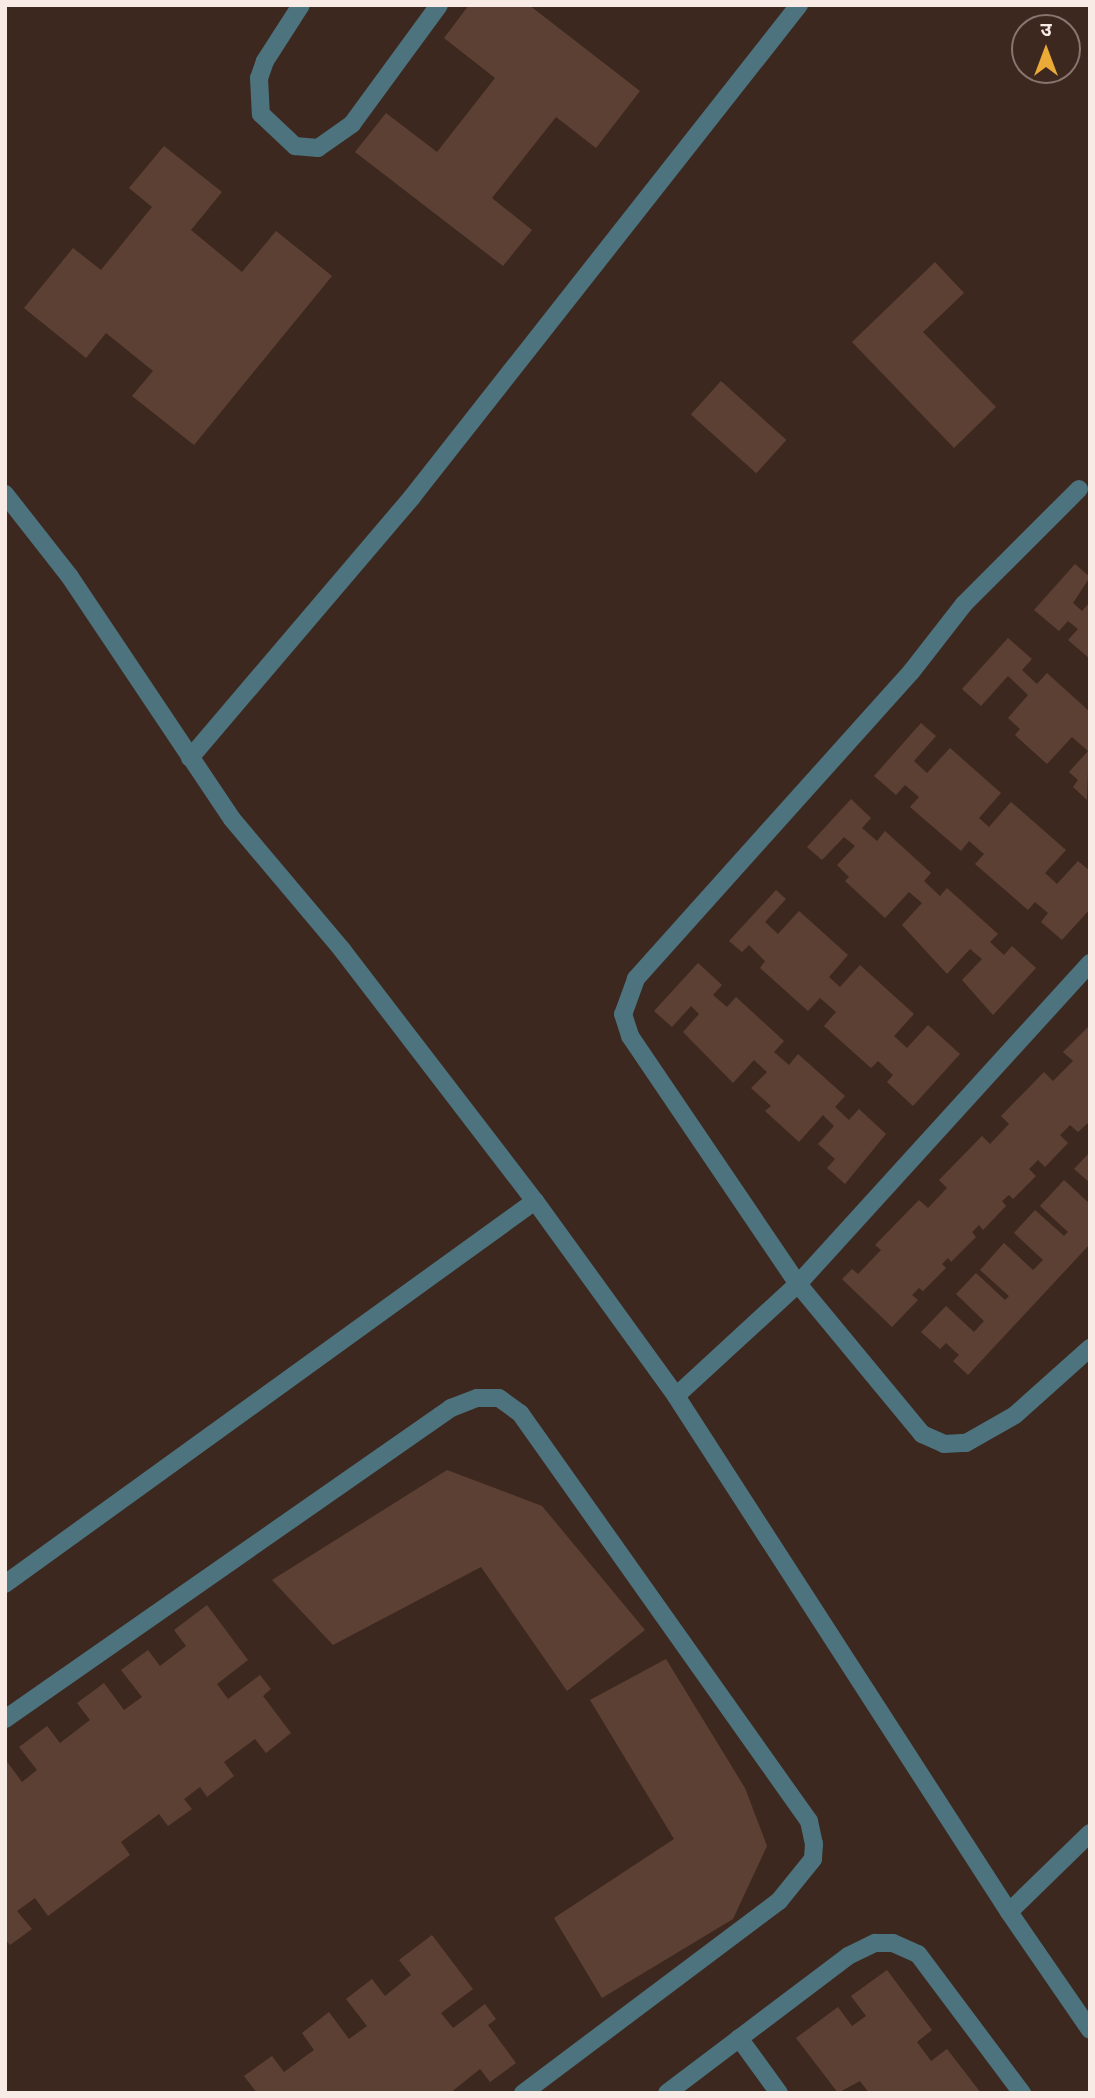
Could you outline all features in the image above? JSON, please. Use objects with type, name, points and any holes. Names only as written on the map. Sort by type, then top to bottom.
[{"type":"street","points":[[301,5],[265,61],[259,78],[261,114],[295,146],[318,148],[352,124],[439,5]]},
{"type":"street","points":[[190,758],[412,497],[799,5]]},
{"type":"street","points":[[1080,489],[964,604],[911,672],[636,979],[626,996],[623,1014],[630,1036],[798,1284],[922,1434],[944,1444],[966,1443],[1015,1415],[1090,1348]]},
{"type":"street","points":[[5,494],[71,577],[232,820],[351,961],[535,1201],[676,1395],[1009,1912],[1090,2030]]},
{"type":"street","points":[[676,1395],[798,1284],[1090,963]]},
{"type":"street","points":[[5,1584],[535,1201]]},
{"type":"street","points":[[5,1719],[451,1408],[477,1398],[499,1398],[520,1413],[809,1821],[814,1844],[813,1859],[779,1901],[523,2093]]},
{"type":"street","points":[[1009,1912],[1090,1833]]},
{"type":"street","points":[[667,2093],[848,1956],[875,1943],[893,1943],[918,1954],[1021,2093]]},
{"type":"street","points":[[739,2038],[779,2093]]},
{"type":"building","points":[[469,5],[529,5],[640,91],[596,148],[556,117],[492,198],[532,230],[503,266],[355,152],[386,113],[437,152],[495,78],[444,38]]},
{"type":"building","points":[[164,146],[222,192],[191,230],[242,272],[276,231],[332,276],[194,445],[132,396],[153,371],[106,333],[86,358],[24,308],[73,248],[101,270],[152,207],[129,188]]},
{"type":"building","points":[[935,262],[964,293],[923,332],[996,407],[954,448],[852,342]]},
{"type":"building","points":[[721,381],[786,440],[756,473],[691,414]]},
{"type":"building","points":[[1075,564],[1090,577],[1073,603],[1082,611],[1090,602],[1090,659],[1068,640],[1078,629],[1068,621],[1059,631],[1034,610]]},
{"type":"building","points":[[1008,638],[1032,659],[1022,670],[1037,684],[1047,673],[1090,712],[1087,800],[1073,787],[1078,780],[1069,772],[1088,751],[1072,737],[1047,764],[1015,735],[1020,729],[1008,718],[1028,695],[1008,676],[981,706],[962,689]]},
{"type":"building","points":[[921,723],[936,736],[914,761],[927,773],[950,748],[1001,793],[979,818],[989,827],[1011,802],[1066,850],[1045,873],[1057,884],[1078,861],[1090,871],[1090,909],[1062,940],[1041,922],[1048,913],[1035,902],[1028,910],[975,864],[984,854],[969,841],[961,851],[910,807],[919,797],[905,785],[896,795],[874,776]]},
{"type":"building","points":[[851,799],[871,818],[862,828],[877,841],[885,831],[931,873],[924,881],[940,896],[947,888],[998,934],[990,942],[1004,955],[1012,946],[1036,968],[993,1015],[962,980],[982,959],[970,949],[947,974],[902,925],[922,903],[909,892],[885,918],[845,881],[849,877],[837,865],[855,846],[844,837],[822,860],[807,847]]},
{"type":"building","points":[[776,890],[786,899],[765,922],[778,934],[799,911],[848,955],[829,977],[840,987],[860,965],[914,1014],[894,1036],[907,1048],[928,1025],[960,1054],[913,1106],[887,1082],[893,1075],[878,1061],[871,1068],[824,1026],[836,1012],[820,998],[808,1011],[760,968],[765,961],[749,945],[742,952],[729,941]]},
{"type":"building","points":[[698,963],[722,985],[713,995],[727,1007],[736,997],[784,1041],[774,1052],[789,1065],[798,1054],[845,1096],[835,1107],[849,1120],[859,1109],[886,1134],[845,1184],[827,1168],[835,1159],[818,1144],[834,1126],[823,1115],[799,1142],[765,1111],[771,1106],[751,1088],[767,1072],[754,1060],[733,1083],[683,1032],[699,1014],[691,1006],[672,1027],[654,1011]]},
{"type":"building","points":[[1090,1025],[1090,1121],[1078,1132],[1070,1125],[1060,1135],[1068,1143],[1045,1167],[1038,1160],[1029,1169],[1036,1176],[1013,1199],[1009,1195],[1002,1201],[1006,1206],[983,1230],[979,1225],[972,1232],[976,1237],[951,1262],[948,1258],[942,1264],[946,1268],[923,1291],[919,1288],[912,1295],[918,1300],[892,1327],[842,1279],[852,1269],[858,1274],[881,1250],[875,1245],[919,1200],[928,1208],[947,1188],[939,1180],[982,1136],[990,1144],[1009,1124],[1001,1116],[1044,1072],[1053,1081],[1073,1061],[1063,1052]]},
{"type":"building","points":[[1090,1152],[1090,1183],[1074,1169]]},
{"type":"building","points":[[1064,1180],[1090,1204],[1090,1244],[968,1375],[953,1361],[959,1355],[946,1343],[940,1349],[921,1332],[946,1306],[974,1332],[984,1321],[956,1294],[976,1273],[1005,1300],[1009,1296],[980,1270],[1004,1243],[1033,1270],[1043,1260],[1014,1233],[1035,1210],[1064,1236],[1068,1232],[1040,1206]]},
{"type":"building","points":[[447,1470],[542,1506],[645,1630],[567,1691],[481,1567],[333,1645],[272,1580]]},
{"type":"building","points":[[207,1605],[248,1660],[217,1684],[228,1699],[260,1675],[271,1689],[263,1696],[291,1733],[266,1753],[255,1739],[224,1762],[234,1776],[207,1797],[200,1787],[184,1799],[192,1809],[168,1826],[159,1814],[121,1842],[130,1855],[48,1916],[35,1898],[17,1911],[32,1929],[10,1945],[5,1939],[5,1759],[22,1782],[37,1770],[19,1747],[47,1726],[60,1743],[90,1720],[77,1703],[104,1683],[124,1710],[142,1697],[121,1670],[148,1650],[160,1666],[186,1646],[174,1630]]},
{"type":"building","points":[[666,1659],[745,1788],[767,1846],[733,1919],[602,1998],[554,1918],[674,1839],[590,1700]]},
{"type":"building","points":[[432,1935],[473,1989],[441,2013],[453,2028],[485,2004],[496,2019],[488,2025],[516,2063],[490,2082],[480,2069],[450,2093],[257,2093],[244,2076],[272,2056],[284,2072],[314,2050],[302,2033],[329,2012],[349,2039],[367,2026],[346,1999],[372,1979],[385,1996],[411,1975],[399,1960]]},
{"type":"building","points":[[887,1970],[932,2030],[917,2042],[931,2061],[947,2049],[981,2093],[869,2093],[860,2081],[838,2093],[796,2038],[838,2007],[852,2026],[866,2016],[851,1996]]}]
